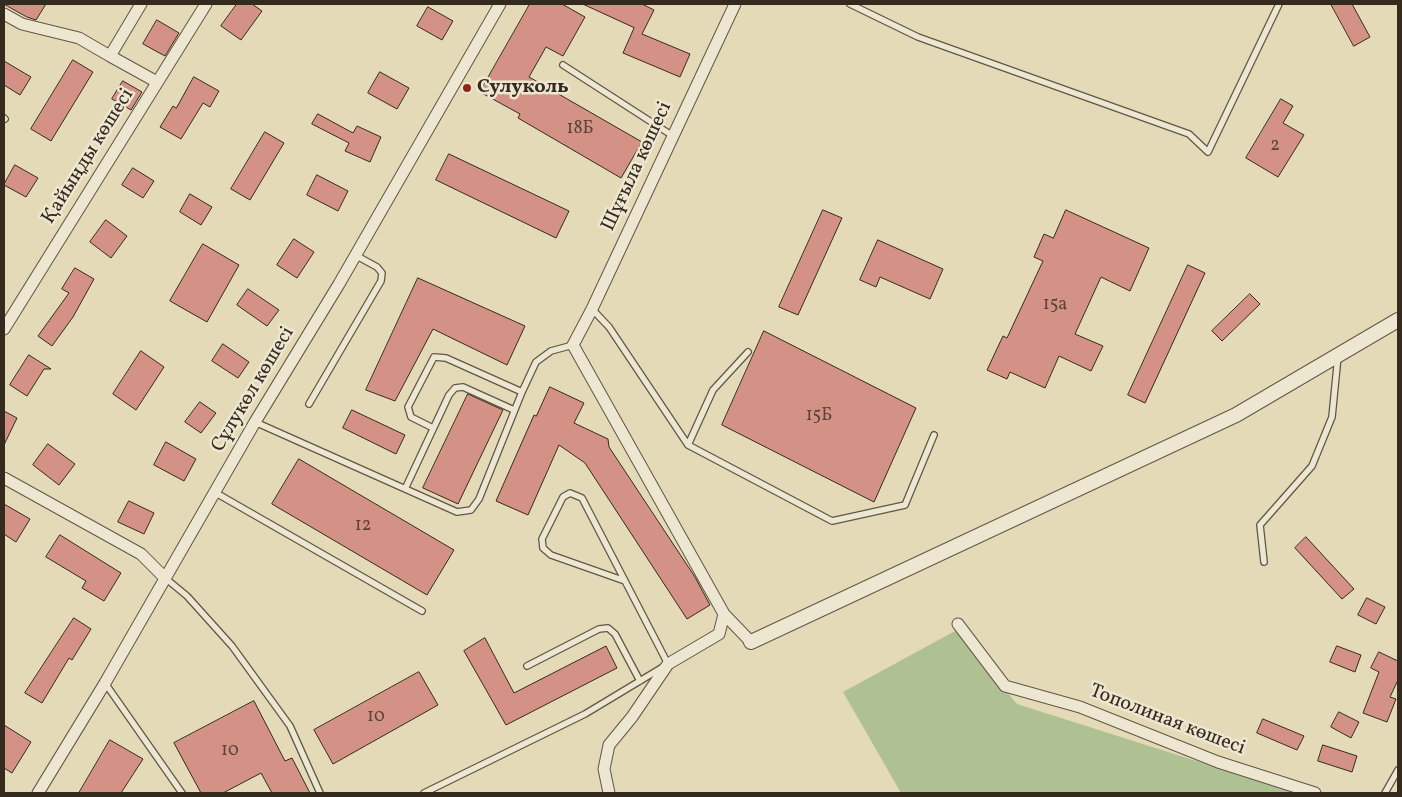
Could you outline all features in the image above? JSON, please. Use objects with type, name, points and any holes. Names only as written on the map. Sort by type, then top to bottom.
[{"type":"street","points":[[110,56],[141,4]]},
{"type":"street","name":"Қайыңды көшесі","points":[[4,329],[206,4]]},
{"type":"street","name":"Сұлукөл көшесі","points":[[38,793],[104,683],[164,577],[216,493],[255,422],[355,256],[500,4]]},
{"type":"street","name":"Шұғыла көшесі","points":[[572,345],[592,309],[735,4]]},
{"type":"street","points":[[4,14],[22,24],[79,38],[157,82]]},
{"type":"street","points":[[572,345],[724,614],[751,642],[1236,415],[1398,320]]},
{"type":"street","points":[[4,478],[141,554],[164,577]]},
{"type":"street","points":[[609,793],[604,769],[609,745],[632,717],[668,664],[719,634],[724,614]]},
{"type":"street","name":"Тополиная көшесі","points":[[958,624],[1006,686],[1080,707],[1218,762],[1314,793]]},
{"type":"lane","points":[[850,4],[918,37],[1189,134],[1208,152],[1279,4]]},
{"type":"lane","points":[[562,65],[673,136]]},
{"type":"lane","points":[[309,404],[381,280],[382,273],[377,267],[355,256]]},
{"type":"lane","points":[[592,309],[609,327],[688,444],[832,521],[904,505],[934,435]]},
{"type":"lane","points":[[255,422],[457,512],[471,510],[479,499],[514,410],[536,362],[551,351],[572,345]]},
{"type":"lane","points":[[688,444],[713,390],[748,352]]},
{"type":"lane","points":[[1264,562],[1260,525],[1312,466],[1332,418],[1338,356]]},
{"type":"lane","points":[[433,428],[411,418],[408,407],[434,357],[446,358],[522,392]]},
{"type":"lane","points":[[404,489],[449,395],[455,388],[463,387],[514,410]]},
{"type":"lane","points":[[216,493],[422,611]]},
{"type":"lane","points":[[424,793],[585,714],[668,664],[625,581],[582,498],[570,493],[562,497],[542,539],[543,548],[550,555],[625,581]]},
{"type":"lane","points":[[164,577],[187,596],[232,646],[290,726],[320,793]]},
{"type":"lane","points":[[527,666],[599,630],[608,628],[615,634],[640,681]]},
{"type":"lane","points":[[104,683],[182,793]]},
{"type":"lane","points":[[1385,793],[1398,770]]},
{"type":"green space","points":[[955,631],[1017,704],[1297,793],[901,793],[843,692]]},
{"type":"building","points":[[4,4],[46,4],[36,20]]},
{"type":"building","points":[[237,4],[252,4],[262,11],[241,40],[221,26]]},
{"type":"building","points":[[530,4],[562,4],[585,17],[563,56],[546,47],[529,77],[642,142],[621,178],[518,118],[520,114],[480,92]]},
{"type":"building","points":[[583,4],[642,4],[654,10],[642,34],[690,54],[680,77],[623,53],[634,28]]},
{"type":"building","points":[[1331,4],[1352,4],[1370,37],[1354,46]]},
{"type":"building","points":[[428,7],[453,21],[442,40],[417,26]]},
{"type":"building","points":[[157,20],[179,33],[165,56],[143,44]]},
{"type":"building","points":[[73,60],[93,72],[51,141],[31,129]]},
{"type":"building","points":[[4,61],[31,77],[20,95],[4,85]]},
{"type":"building","points":[[380,72],[409,88],[397,109],[368,93]]},
{"type":"building","points":[[194,77],[219,91],[210,107],[203,103],[181,139],[160,127],[173,106],[176,108]]},
{"type":"building","points":[[123,81],[142,92],[131,110],[112,99]]},
{"type":"building","points":[[1281,99],[1293,106],[1283,123],[1304,135],[1278,177],[1246,158]]},
{"type":"building","points":[[318,114],[353,133],[357,126],[381,137],[370,162],[345,151],[349,143],[312,124]]},
{"type":"building","points":[[265,132],[284,143],[250,200],[231,189]]},
{"type":"building","points":[[449,154],[569,211],[556,238],[436,180]]},
{"type":"building","points":[[15,165],[38,178],[26,197],[4,185]]},
{"type":"building","points":[[133,168],[154,181],[143,198],[122,185]]},
{"type":"building","points":[[317,175],[348,191],[338,211],[307,195]]},
{"type":"building","points":[[190,194],[212,207],[201,225],[180,212]]},
{"type":"building","points":[[823,210],[842,218],[798,315],[779,307]]},
{"type":"building","points":[[1066,210],[1149,248],[1130,291],[1101,277],[1075,334],[1103,346],[1091,371],[1059,356],[1045,388],[1010,372],[1007,379],[987,370],[1003,336],[1007,338],[1043,261],[1034,257],[1044,234],[1053,238]]},
{"type":"building","points":[[106,220],[127,236],[111,258],[90,242]]},
{"type":"building","points":[[294,239],[314,252],[297,278],[277,265]]},
{"type":"building","points":[[878,240],[943,269],[930,299],[880,277],[876,287],[860,280]]},
{"type":"building","points":[[203,244],[239,265],[207,322],[170,301]]},
{"type":"building","points":[[1188,265],[1205,273],[1145,403],[1128,395]]},
{"type":"building","points":[[75,268],[94,279],[73,317],[52,346],[38,336],[69,293],[62,289]]},
{"type":"building","points":[[418,278],[525,326],[507,365],[433,329],[395,401],[366,390]]},
{"type":"building","points":[[248,289],[279,310],[267,326],[237,305]]},
{"type":"building","points":[[1250,294],[1260,304],[1222,341],[1212,331]]},
{"type":"building","points":[[764,331],[916,408],[874,502],[722,425]]},
{"type":"building","points":[[223,344],[249,362],[238,378],[212,361]]},
{"type":"building","points":[[141,351],[164,367],[136,410],[113,394]]},
{"type":"building","points":[[29,355],[51,369],[44,369],[27,396],[10,385]]},
{"type":"building","points":[[550,387],[584,403],[574,423],[608,439],[609,447],[695,577],[710,605],[687,619],[585,463],[559,445],[528,515],[496,501],[534,415],[536,416]]},
{"type":"building","points":[[468,394],[503,410],[458,504],[423,488]]},
{"type":"building","points":[[200,402],[216,413],[201,433],[185,422]]},
{"type":"building","points":[[352,410],[405,435],[396,454],[343,428]]},
{"type":"building","points":[[4,411],[17,418],[4,445]]},
{"type":"building","points":[[166,442],[196,459],[184,481],[154,465]]},
{"type":"building","points":[[48,444],[75,464],[59,485],[33,465]]},
{"type":"building","points":[[299,459],[454,550],[427,595],[272,504]]},
{"type":"building","points":[[129,501],[154,513],[144,534],[118,522]]},
{"type":"building","points":[[4,504],[30,519],[16,542],[4,534]]},
{"type":"building","points":[[60,535],[121,573],[104,601],[82,588],[86,581],[46,557]]},
{"type":"building","points":[[1306,537],[1354,589],[1342,599],[1295,548]]},
{"type":"building","points":[[1367,598],[1385,607],[1376,624],[1358,615]]},
{"type":"building","points":[[74,618],[91,629],[72,660],[69,658],[42,703],[25,693]]},
{"type":"building","points":[[485,638],[514,693],[606,646],[617,668],[506,725],[464,651]]},
{"type":"building","points":[[1337,646],[1361,655],[1355,672],[1330,662]]},
{"type":"building","points":[[1379,652],[1398,661],[1398,680],[1390,697],[1396,699],[1387,722],[1363,713],[1379,672],[1371,668]]},
{"type":"building","points":[[419,672],[438,705],[333,764],[314,730]]},
{"type":"building","points":[[254,701],[285,761],[292,758],[310,793],[272,793],[261,773],[223,793],[201,793],[174,743]]},
{"type":"building","points":[[1339,712],[1359,722],[1351,738],[1331,727]]},
{"type":"building","points":[[1263,719],[1304,736],[1297,750],[1257,733]]},
{"type":"building","points":[[4,725],[31,742],[12,773],[4,768]]},
{"type":"building","points":[[110,740],[143,759],[121,793],[79,793]]},
{"type":"building","points":[[1323,745],[1357,756],[1352,772],[1318,761]]},
{"type":"place","name":"Сулуколь","points":[[467,88]]}]
